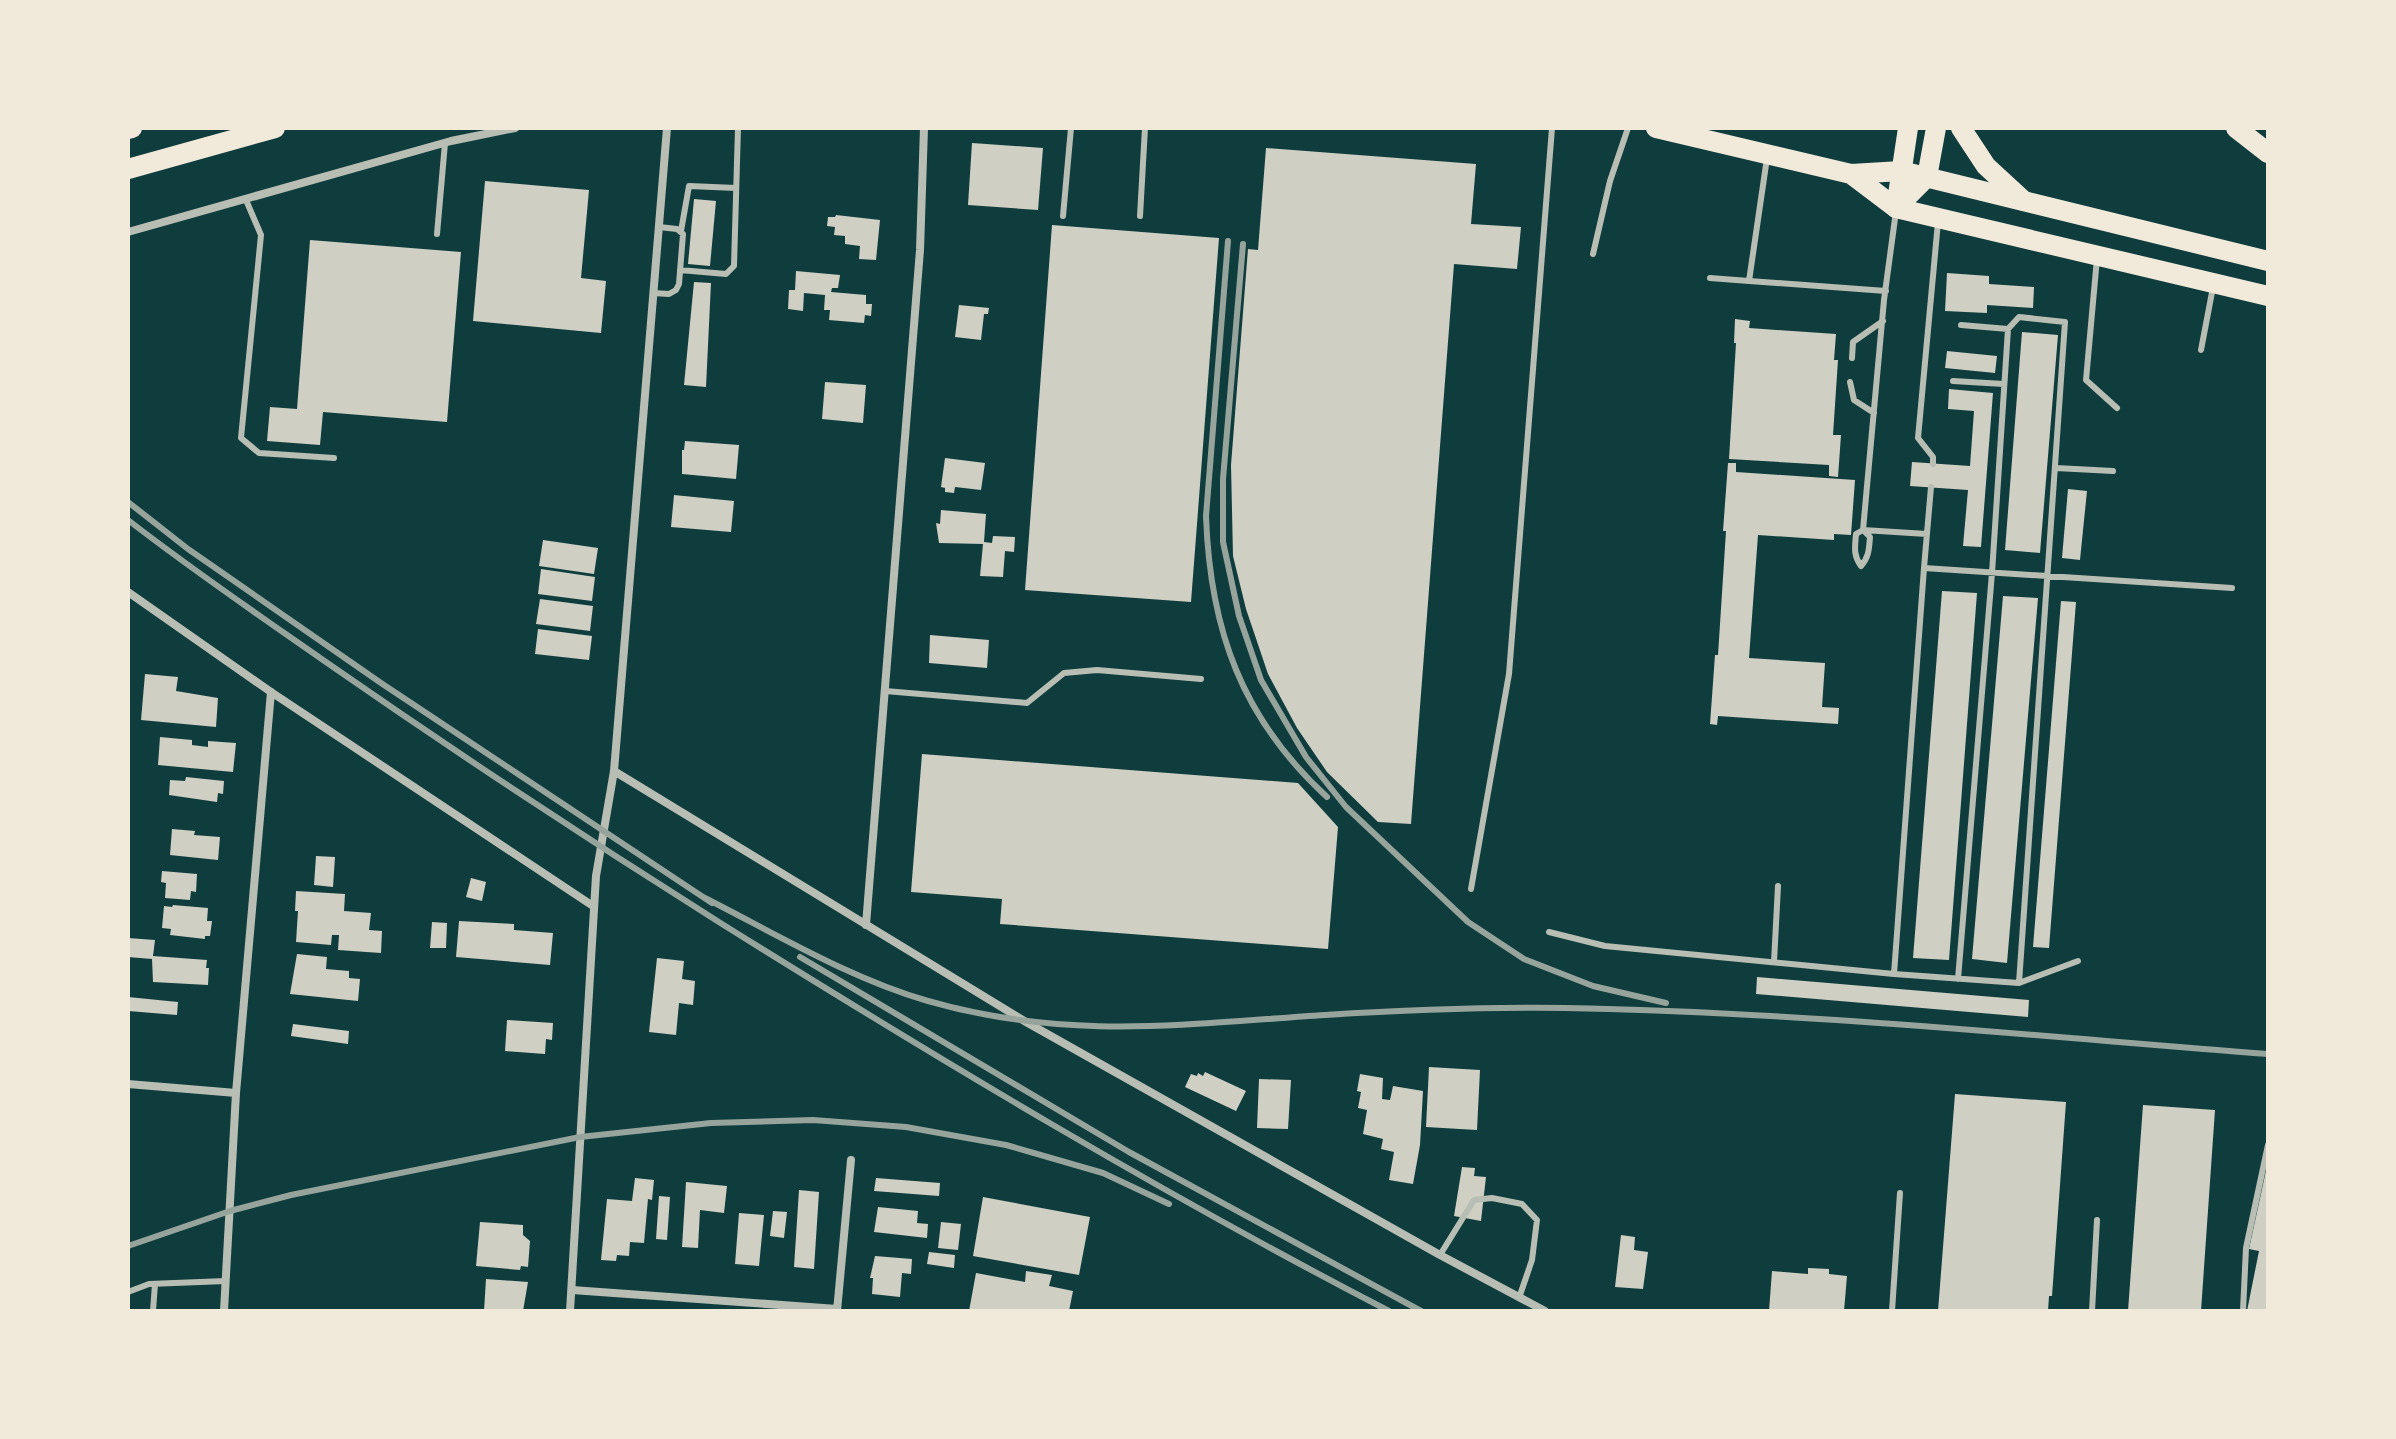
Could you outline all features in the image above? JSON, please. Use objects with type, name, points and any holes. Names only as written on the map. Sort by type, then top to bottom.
[{"type":"main road","points":[[128,169],[275,128]]},
{"type":"main road","points":[[1656,128],[1851,174],[1901,171],[2268,261]]},
{"type":"main road","points":[[1896,208],[1908,128]]},
{"type":"main road","points":[[1896,208],[1927,177],[1936,128]]},
{"type":"main road","points":[[1961,128],[1986,166],[2024,201]]},
{"type":"main road","points":[[2236,128],[2268,153]]},
{"type":"main road","points":[[1851,174],[1896,208],[2268,296]]},
{"type":"street","points":[[128,232],[445,143],[515,128]]},
{"type":"street","points":[[570,1311],[593,906],[614,771],[667,128]]},
{"type":"street","points":[[866,925],[920,250],[924,128]]},
{"type":"street","points":[[128,592],[271,692],[593,906]]},
{"type":"street","points":[[224,1311],[236,1093],[271,692]]},
{"type":"street","points":[[614,771],[1026,1022],[1545,1311]]},
{"type":"street","points":[[128,1084],[236,1093]]},
{"type":"street","points":[[572,1290],[837,1310],[851,1160]]},
{"type":"lane","points":[[680,270],[726,274],[734,266],[738,128]]},
{"type":"lane","points":[[1063,216],[1071,128]]},
{"type":"lane","points":[[1140,216],[1145,128]]},
{"type":"lane","points":[[1471,889],[1509,674],[1552,128]]},
{"type":"lane","points":[[1593,254],[1610,181],[1628,128]]},
{"type":"lane","points":[[437,234],[445,143]]},
{"type":"lane","points":[[1749,281],[1768,154]]},
{"type":"lane","points":[[653,293],[669,294],[676,290],[689,186],[736,188]]},
{"type":"lane","points":[[246,200],[261,235],[241,438],[259,453],[334,458]]},
{"type":"lane","points":[[1863,530],[1896,208]]},
{"type":"lane","points":[[1933,464],[1933,457],[1918,438],[1938,218]]},
{"type":"lane","points":[[659,227],[681,231]]},
{"type":"lane","points":[[2097,256],[2086,380],[2117,408]]},
{"type":"lane","points":[[1710,278],[1886,291]]},
{"type":"lane","points":[[2201,350],[2214,283]]},
{"type":"lane","points":[[1958,979],[1992,573],[2008,329],[2019,317],[2065,322],[2019,983]]},
{"type":"lane","points":[[1852,358],[1853,342],[1883,321]]},
{"type":"lane","points":[[1961,325],[2008,329]]},
{"type":"lane","points":[[1953,381],[2004,384]]},
{"type":"lane","points":[[1850,382],[1854,400],[1874,413]]},
{"type":"lane","points":[[2056,468],[2113,471]]},
{"type":"lane","points":[[1894,974],[1931,487]]},
{"type":"lane","points":[[1863,530],[1870,537],[1868,558],[1861,566],[1854,557],[1856,534],[1863,530],[1927,534]]},
{"type":"lane","points":[[1924,568],[2232,588]]},
{"type":"lane","points":[[885,691],[1027,703],[1064,673],[1097,670],[1201,679]]},
{"type":"lane","points":[[1774,962],[1778,886]]},
{"type":"lane","points":[[1549,932],[1605,946],[2019,983],[2078,961]]},
{"type":"lane","points":[[2243,1311],[2246,1248],[2268,1145]]},
{"type":"lane","points":[[1892,1311],[1900,1193]]},
{"type":"lane","points":[[1440,1255],[1474,1200],[1492,1198],[1522,1204],[1537,1220],[1532,1260],[1519,1298]]},
{"type":"lane","points":[[2092,1311],[2097,1220]]},
{"type":"lane","points":[[128,1292],[155,1284],[226,1281]]},
{"type":"lane","points":[[153,1311],[155,1284]]},
{"type":"building","points":[[972,143],[1043,148],[1038,210],[968,205]]},
{"type":"building","points":[[1266,148],[1476,164],[1471,224],[1521,227],[1517,269],[1454,264],[1411,824],[1378,822],[1327,772],[1297,728],[1268,674],[1246,609],[1233,556],[1231,465],[1248,249],[1258,250]]},
{"type":"building","points":[[485,181],[589,190],[581,278],[606,281],[601,333],[473,321]]},
{"type":"building","points":[[694,199],[716,201],[710,266],[688,264]]},
{"type":"building","points":[[836,215],[880,220],[876,260],[859,259],[860,246],[845,244],[845,236],[834,235],[835,227],[827,226],[828,217]]},
{"type":"building","points":[[1052,225],[1219,238],[1191,602],[1025,590]]},
{"type":"building","points":[[310,240],[461,252],[447,422],[323,412],[320,445],[267,441],[270,407],[297,409]]},
{"type":"building","points":[[796,271],[840,275],[838,288],[832,288],[831,292],[866,295],[866,304],[872,304],[871,316],[865,315],[864,323],[829,320],[830,310],[824,310],[825,295],[804,293],[803,311],[788,309],[789,290],[795,290]]},
{"type":"building","points":[[1947,273],[1989,276],[1989,284],[2034,287],[2033,308],[1987,305],[1987,313],[1945,311]]},
{"type":"building","points":[[694,282],[711,283],[706,387],[684,385]]},
{"type":"building","points":[[959,305],[989,308],[988,314],[984,314],[981,340],[955,337]]},
{"type":"building","points":[[1735,319],[1750,321],[1749,328],[1836,334],[1834,360],[1838,360],[1833,435],[1841,435],[1838,477],[1829,476],[1829,465],[1729,459]]},
{"type":"building","points":[[2022,332],[2058,335],[2040,553],[2005,550]]},
{"type":"building","points":[[1947,351],[1997,356],[1995,373],[1945,368]]},
{"type":"building","points":[[825,382],[866,385],[863,423],[822,419]]},
{"type":"building","points":[[1949,389],[1993,393],[1981,547],[1963,546],[1968,490],[1910,486],[1912,462],[1970,466],[1974,411],[1948,409]]},
{"type":"building","points":[[685,441],[739,445],[736,479],[682,474]]},
{"type":"building","points":[[945,458],[985,463],[981,490],[955,487],[954,493],[945,492],[945,488],[941,487]]},
{"type":"building","points":[[1728,463],[1736,463],[1736,472],[1855,480],[1851,535],[1834,534],[1834,540],[1758,535],[1749,658],[1825,663],[1822,707],[1839,708],[1838,724],[1718,716],[1717,725],[1710,724],[1715,655],[1718,655]]},
{"type":"building","points":[[2068,489],[2087,491],[2080,560],[2062,558]]},
{"type":"building","points":[[674,495],[734,501],[731,532],[671,527]]},
{"type":"building","points":[[941,510],[986,514],[984,542],[992,543],[993,536],[1015,537],[1014,552],[1005,551],[1003,577],[980,576],[983,544],[939,543],[936,523],[940,524]]},
{"type":"building","points":[[543,540],[598,548],[594,574],[539,566]]},
{"type":"building","points":[[541,569],[595,577],[592,601],[538,594]]},
{"type":"building","points":[[1942,591],[1977,593],[1949,960],[1913,958]]},
{"type":"building","points":[[2003,596],[2038,598],[2007,963],[1972,959]]},
{"type":"building","points":[[540,599],[593,606],[590,631],[536,624]]},
{"type":"building","points":[[2061,601],[2076,602],[2049,948],[2033,947]]},
{"type":"building","points":[[538,629],[592,636],[589,660],[535,654]]},
{"type":"building","points":[[930,635],[989,640],[987,668],[929,663]]},
{"type":"building","points":[[145,674],[178,677],[176,691],[218,698],[216,727],[141,720]]},
{"type":"building","points":[[160,737],[192,740],[192,745],[208,747],[208,741],[236,743],[233,772],[158,765]]},
{"type":"building","points":[[922,754],[1298,783],[1338,827],[1328,949],[1000,924],[1002,899],[911,892]]},
{"type":"building","points":[[186,777],[224,781],[223,794],[218,793],[217,802],[169,795],[170,780],[185,781]]},
{"type":"building","points":[[172,829],[220,837],[218,860],[170,855]]},
{"type":"building","points":[[316,856],[335,857],[333,887],[314,885]]},
{"type":"building","points":[[162,871],[197,874],[196,892],[191,891],[190,900],[165,898],[166,883],[161,882]]},
{"type":"building","points":[[471,878],[486,882],[482,901],[466,897]]},
{"type":"building","points":[[296,891],[345,894],[344,911],[371,913],[369,930],[382,931],[381,953],[338,950],[339,935],[332,935],[331,945],[296,942]]},
{"type":"building","points":[[164,906],[208,908],[207,921],[212,921],[210,936],[205,936],[205,939],[170,935],[171,929],[162,928]]},
{"type":"building","points":[[459,921],[514,924],[514,930],[553,933],[550,965],[456,957]]},
{"type":"building","points":[[432,922],[447,923],[446,948],[430,948]]},
{"type":"building","points":[[128,938],[155,940],[153,956],[207,960],[208,985],[153,982],[152,959],[128,957]]},
{"type":"building","points":[[297,954],[327,957],[326,969],[349,971],[349,978],[360,979],[358,1001],[290,994]]},
{"type":"building","points":[[657,958],[684,961],[682,979],[695,981],[693,1005],[679,1003],[676,1035],[649,1032]]},
{"type":"building","points":[[1757,977],[2029,1000],[2028,1017],[1756,994]]},
{"type":"building","points":[[128,997],[178,1002],[177,1015],[128,1011]]},
{"type":"building","points":[[507,1020],[553,1023],[552,1040],[546,1039],[545,1054],[505,1051]]},
{"type":"building","points":[[293,1024],[349,1031],[348,1044],[291,1036]]},
{"type":"building","points":[[1429,1067],[1480,1070],[1477,1130],[1426,1127]]},
{"type":"building","points":[[1205,1072],[1246,1091],[1236,1111],[1185,1087],[1191,1074],[1203,1076]]},
{"type":"building","points":[[1360,1074],[1383,1078],[1382,1099],[1390,1100],[1393,1086],[1423,1091],[1420,1145],[1413,1184],[1389,1180],[1394,1152],[1381,1149],[1383,1139],[1363,1134],[1367,1110],[1358,1108]]},
{"type":"building","points":[[1259,1079],[1291,1080],[1288,1129],[1257,1128]]},
{"type":"building","points":[[1955,1094],[2066,1102],[2052,1296],[2049,1296],[2048,1311],[1938,1311]]},
{"type":"building","points":[[2143,1105],[2215,1110],[2201,1311],[2128,1311]]},
{"type":"building","points":[[2267,1166],[2268,1311],[2247,1311],[2259,1251],[2249,1249]]},
{"type":"building","points":[[1462,1167],[1475,1168],[1474,1176],[1486,1177],[1481,1221],[1454,1216]]},
{"type":"building","points":[[635,1178],[654,1180],[652,1200],[648,1199],[644,1243],[630,1242],[629,1256],[617,1255],[616,1261],[601,1260],[607,1199],[632,1201]]},
{"type":"building","points":[[876,1178],[940,1183],[939,1196],[874,1191]]},
{"type":"building","points":[[686,1182],[727,1186],[724,1213],[700,1210],[698,1248],[682,1247]]},
{"type":"building","points":[[799,1190],[819,1192],[814,1269],[794,1267]]},
{"type":"building","points":[[659,1196],[670,1197],[667,1240],[656,1239]]},
{"type":"building","points":[[983,1197],[1090,1217],[1079,1275],[973,1256]]},
{"type":"building","points":[[878,1207],[918,1211],[917,1223],[928,1224],[927,1238],[874,1232]]},
{"type":"building","points":[[773,1211],[787,1212],[784,1238],[770,1236]]},
{"type":"building","points":[[739,1213],[764,1215],[759,1266],[735,1264]]},
{"type":"building","points":[[480,1222],[523,1225],[523,1235],[530,1241],[528,1267],[521,1266],[520,1270],[476,1266]]},
{"type":"building","points":[[941,1222],[961,1224],[958,1250],[938,1248]]},
{"type":"building","points":[[1621,1235],[1635,1237],[1634,1250],[1648,1252],[1643,1289],[1615,1287]]},
{"type":"building","points":[[929,1252],[955,1255],[954,1268],[927,1264]]},
{"type":"building","points":[[875,1256],[912,1259],[911,1274],[902,1273],[900,1297],[872,1294],[873,1278],[870,1278]]},
{"type":"building","points":[[1808,1268],[1829,1269],[1829,1274],[1847,1276],[1844,1311],[1769,1311],[1772,1271],[1808,1274]]},
{"type":"building","points":[[1026,1271],[1052,1275],[1049,1286],[1073,1291],[1069,1311],[969,1311],[976,1273],[1025,1282]]},
{"type":"building","points":[[486,1279],[528,1282],[523,1311],[484,1311]]},
{"type":"railway","points":[[1228,241],[1206,516],[1215,597],[1236,670],[1252,704],[1273,736],[1327,797]]},
{"type":"railway","points":[[1243,244],[1223,479],[1223,542],[1239,616],[1261,680],[1306,757],[1346,807],[1468,922],[1524,959],[1593,986],[1666,1003]]},
{"type":"railway","points":[[128,502],[188,549],[381,683],[712,903]]},
{"type":"railway","points":[[128,520],[224,591],[422,728],[722,924],[1052,1124],[1219,1220],[1389,1311]]},
{"type":"railway","points":[[703,897],[870,980],[928,1001],[1029,1021],[1126,1026],[1415,1010],[1653,1010],[1829,1020],[2268,1054]]},
{"type":"railway","points":[[800,957],[1129,1152],[1421,1311]]},
{"type":"railway","points":[[128,1246],[230,1211],[291,1195],[580,1137],[711,1123],[813,1120],[906,1127],[1006,1145],[1103,1173],[1169,1204]]}]
